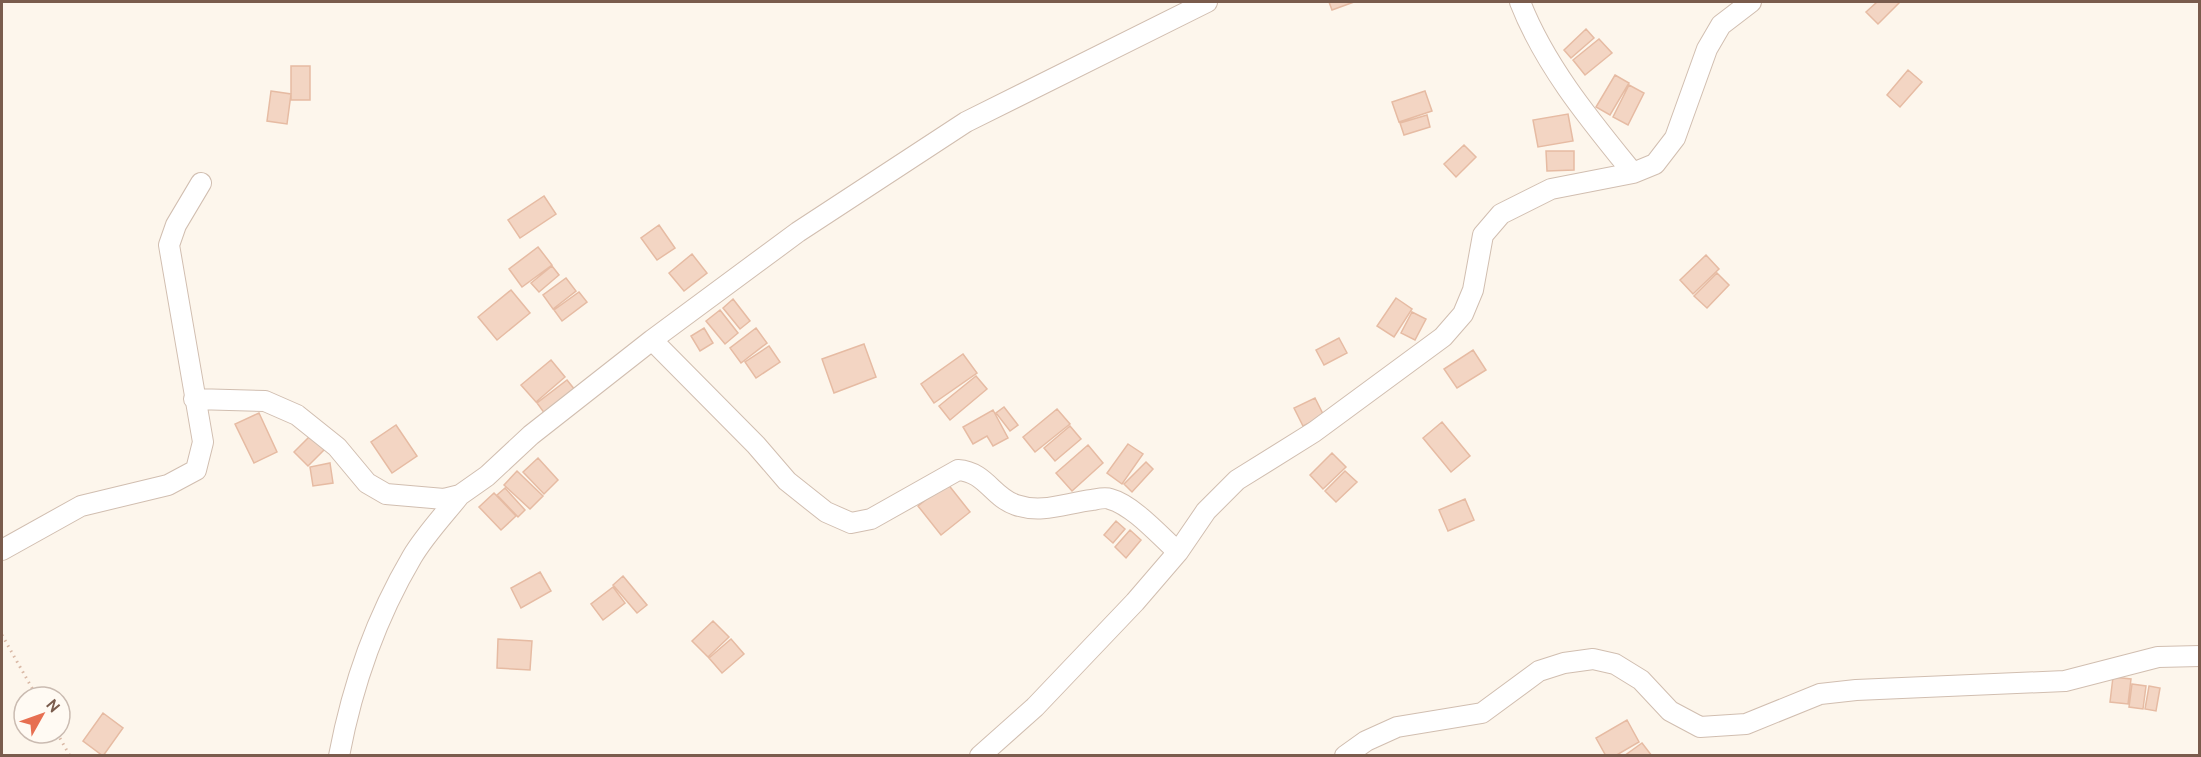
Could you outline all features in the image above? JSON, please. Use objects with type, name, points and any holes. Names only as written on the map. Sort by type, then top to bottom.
[{"type":"street","points":[[339,756],[346,718],[374,633],[413,556],[460,495],[487,476],[531,435],[652,340],[798,232],[966,122],[1208,2]]},
{"type":"street","points":[[1520,2],[1530,28],[1559,76],[1597,129],[1633,173]]},
{"type":"street","points":[[980,756],[1035,707],[1135,602],[1178,552],[1206,511],[1237,480],[1314,432],[1443,337],[1462,314],[1473,290],[1484,235],[1501,214],[1551,189],[1633,173],[1655,164],[1675,138],[1707,49],[1721,25],[1751,2]]},
{"type":"street","points":[[2,550],[81,506],[168,485],[196,470],[203,442],[169,244],[176,225],[201,183]]},
{"type":"street","points":[[652,340],[756,445],[787,481],[826,512],[851,523],[871,519],[958,471],[970,471],[983,479],[1001,497],[1016,505],[1048,509],[1109,498],[1127,506],[1178,552]]},
{"type":"street","points":[[194,399],[264,401],[297,415],[337,447],[367,483],[386,494],[444,499],[460,495]]},
{"type":"street","points":[[1345,756],[1366,741],[1396,727],[1482,713],[1539,671],[1564,663],[1593,659],[1615,664],[1641,680],[1670,711],[1700,727],[1746,724],[1820,694],[1856,690],[2065,681],[2158,657],[2199,656]]},
{"type":"path","points":[[2,634],[30,685]]},
{"type":"building","points":[[1329,2],[1354,2],[1332,10]]},
{"type":"building","points":[[1877,2],[1900,2],[1878,24],[1866,12]]},
{"type":"building","points":[[1586,29],[1594,38],[1571,58],[1564,50]]},
{"type":"building","points":[[1599,39],[1612,53],[1585,75],[1573,60]]},
{"type":"building","points":[[291,66],[310,66],[310,100],[291,100]]},
{"type":"building","points":[[1908,70],[1922,82],[1900,107],[1887,95]]},
{"type":"building","points":[[1615,75],[1629,83],[1610,115],[1596,107]]},
{"type":"building","points":[[1629,85],[1644,93],[1628,125],[1613,117]]},
{"type":"building","points":[[271,91],[291,94],[287,124],[267,121]]},
{"type":"building","points":[[1425,91],[1432,111],[1399,122],[1392,102]]},
{"type":"building","points":[[1568,114],[1573,141],[1538,147],[1533,120]]},
{"type":"building","points":[[1427,115],[1430,127],[1404,135],[1400,123]]},
{"type":"building","points":[[1464,145],[1476,157],[1456,177],[1444,164]]},
{"type":"building","points":[[1546,151],[1574,151],[1574,170],[1547,171]]},
{"type":"building","points":[[544,196],[556,214],[520,238],[508,220]]},
{"type":"building","points":[[659,225],[675,248],[657,260],[641,238]]},
{"type":"building","points":[[538,247],[552,265],[522,287],[509,269]]},
{"type":"building","points":[[692,254],[707,273],[684,291],[669,273]]},
{"type":"building","points":[[1706,255],[1719,269],[1693,294],[1680,280]]},
{"type":"building","points":[[552,266],[559,275],[539,292],[531,283]]},
{"type":"building","points":[[1717,273],[1729,285],[1707,308],[1694,296]]},
{"type":"building","points":[[566,278],[576,291],[553,309],[543,295]]},
{"type":"building","points":[[511,290],[530,313],[497,340],[478,317]]},
{"type":"building","points":[[579,292],[587,302],[562,321],[554,310]]},
{"type":"building","points":[[1396,298],[1412,309],[1394,337],[1377,326]]},
{"type":"building","points":[[733,299],[750,321],[740,329],[723,308]]},
{"type":"building","points":[[720,310],[738,333],[725,344],[706,321]]},
{"type":"building","points":[[1412,312],[1426,319],[1415,340],[1401,333]]},
{"type":"building","points":[[704,328],[713,343],[700,351],[691,336]]},
{"type":"building","points":[[756,328],[767,343],[741,363],[730,348]]},
{"type":"building","points":[[1339,338],[1347,353],[1324,365],[1316,350]]},
{"type":"building","points":[[864,344],[876,377],[834,393],[822,359]]},
{"type":"building","points":[[769,346],[780,362],[756,378],[745,362]]},
{"type":"building","points":[[1473,350],[1486,370],[1457,388],[1444,369]]},
{"type":"building","points":[[963,354],[977,373],[934,403],[921,384]]},
{"type":"building","points":[[551,360],[565,377],[536,402],[521,385]]},
{"type":"building","points":[[976,376],[987,389],[950,420],[939,406]]},
{"type":"building","points":[[567,380],[575,390],[545,414],[537,403]]},
{"type":"building","points":[[1315,398],[1324,416],[1303,426],[1294,408]]},
{"type":"building","points":[[1004,407],[1018,425],[1010,431],[996,413]]},
{"type":"building","points":[[1057,409],[1070,424],[1035,452],[1023,437]]},
{"type":"building","points":[[993,410],[1008,438],[993,446],[987,436],[973,444],[963,427]]},
{"type":"building","points":[[259,413],[277,452],[254,463],[235,424]]},
{"type":"building","points":[[1442,422],[1470,456],[1451,472],[1423,438]]},
{"type":"building","points":[[396,425],[417,456],[392,473],[371,442]]},
{"type":"building","points":[[1070,426],[1081,439],[1055,461],[1044,448]]},
{"type":"building","points":[[313,433],[327,447],[308,466],[294,452]]},
{"type":"building","points":[[1128,444],[1143,454],[1122,484],[1107,473]]},
{"type":"building","points":[[1088,445],[1103,463],[1072,491],[1056,473]]},
{"type":"building","points":[[1332,453],[1346,467],[1323,489],[1310,475]]},
{"type":"building","points":[[538,458],[558,480],[544,494],[523,472]]},
{"type":"building","points":[[1146,462],[1153,469],[1132,492],[1124,484]]},
{"type":"building","points":[[330,463],[333,483],[313,486],[310,467]]},
{"type":"building","points":[[517,471],[543,496],[530,509],[504,485]]},
{"type":"building","points":[[1345,471],[1357,482],[1336,502],[1325,491]]},
{"type":"building","points":[[947,483],[970,512],[941,535],[918,506]]},
{"type":"building","points":[[505,488],[525,510],[518,517],[497,495]]},
{"type":"building","points":[[494,493],[516,516],[501,530],[479,507]]},
{"type":"building","points":[[1465,499],[1474,520],[1448,531],[1439,510]]},
{"type":"building","points":[[1116,521],[1125,529],[1113,543],[1104,535]]},
{"type":"building","points":[[1130,530],[1141,540],[1126,558],[1115,547]]},
{"type":"building","points":[[540,572],[551,591],[521,608],[511,588]]},
{"type":"building","points":[[623,576],[647,605],[637,613],[613,585]]},
{"type":"building","points":[[613,587],[625,603],[603,620],[591,604]]},
{"type":"building","points":[[713,621],[729,637],[708,657],[692,641]]},
{"type":"building","points":[[498,639],[532,641],[530,670],[497,668]]},
{"type":"building","points":[[731,639],[744,654],[722,673],[709,658]]},
{"type":"building","points":[[2113,677],[2131,679],[2128,704],[2110,702]]},
{"type":"building","points":[[2132,684],[2146,686],[2143,709],[2129,707]]},
{"type":"building","points":[[2149,686],[2160,688],[2156,711],[2145,709]]},
{"type":"building","points":[[103,713],[123,728],[103,756],[83,741]]},
{"type":"building","points":[[1627,720],[1639,742],[1615,756],[1606,756],[1596,738]]},
{"type":"building","points":[[1642,743],[1652,756],[1624,756]]}]
